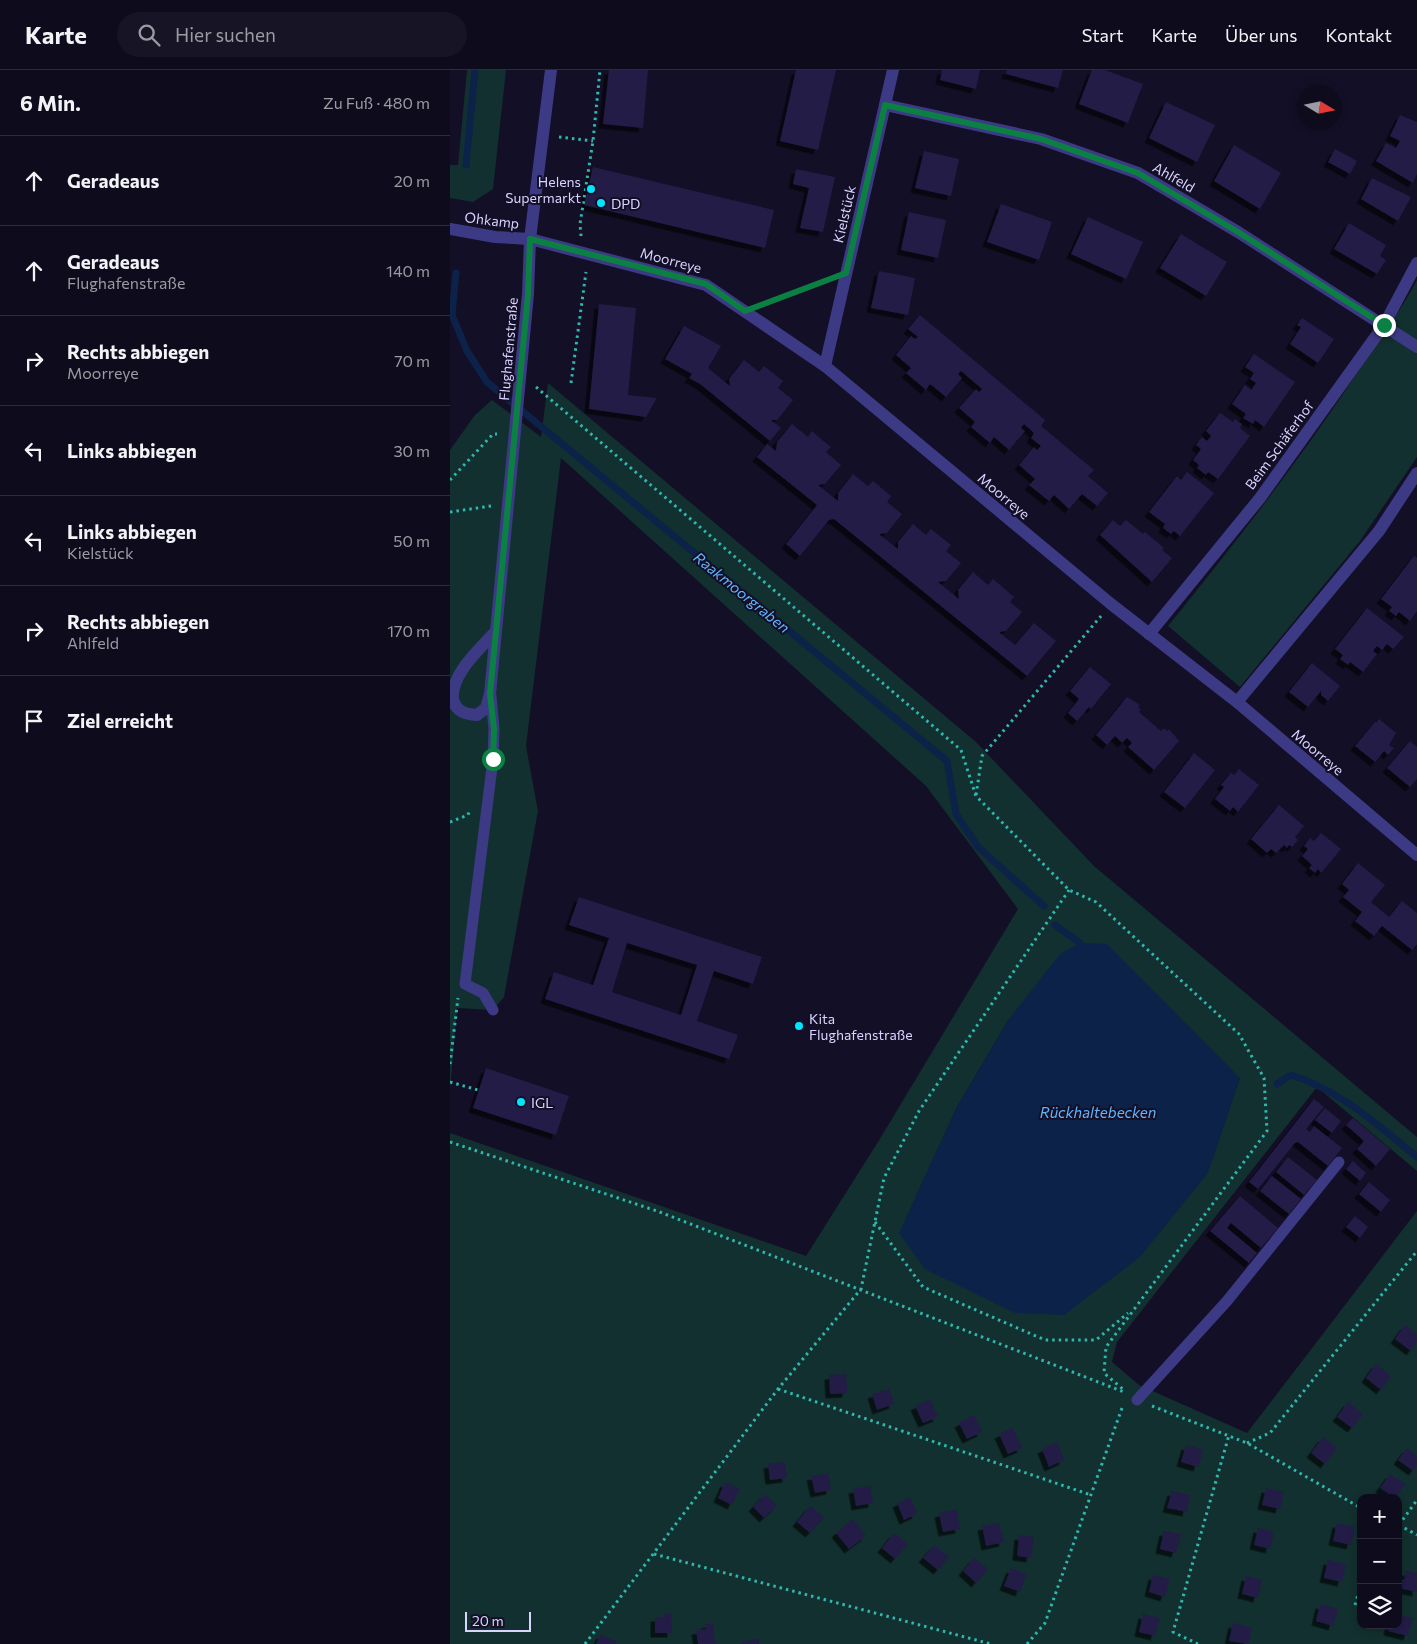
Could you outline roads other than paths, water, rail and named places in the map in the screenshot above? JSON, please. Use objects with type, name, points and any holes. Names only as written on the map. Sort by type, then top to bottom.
[{"type":"street","name":"Flughafenstraße","points":[[496,631],[454,679],[452,695],[456,706],[465,714],[477,715],[486,708],[490,694],[509,504],[528,294],[530,239],[551,70]]},
{"type":"street","name":"Kielstück","points":[[825,366],[893,70]]},
{"type":"street","name":"Ahlfeld","points":[[885,105],[1041,139],[1138,173],[1238,232],[1417,347]]},
{"type":"street","name":"Ohkamp","points":[[450,229],[495,237],[530,239]]},
{"type":"street","name":"Moorreye","points":[[530,239],[706,284],[825,366],[1111,604],[1237,702],[1417,855]]},
{"type":"street","name":"Beim Schäferhof","points":[[1149,634],[1260,498],[1384,325],[1417,264]]},
{"type":"street","points":[[1237,702],[1379,531],[1417,473]]},
{"type":"lane","points":[[490,694],[494,729],[493,759],[465,984],[484,993],[493,1010]]},
{"type":"lane","points":[[1132,1397],[1227,1301],[1340,1162]]},
{"type":"water","name":"Rückhaltebecken","points":[[1080,943],[1107,944],[1240,1078],[1208,1173],[1140,1257],[1064,1315],[1015,1313],[925,1269],[899,1233],[957,1107],[1009,1019],[1060,954]]},
{"type":"waterway","name":"Raakmoorgraben","points":[[466,165],[475,70]]},
{"type":"waterway","name":"Raakmoorgraben","points":[[456,273],[452,315],[467,351],[487,382],[947,761],[956,814],[978,847],[1044,906]]},
{"type":"waterway","name":"Raakmoorgraben","points":[[1055,925],[1080,943],[1080,952]]},
{"type":"waterway","name":"Raakmoorgraben","points":[[1277,1084],[1291,1075],[1326,1090],[1358,1110],[1417,1157]]},
{"type":"place","name":"Helens Supermarkt","points":[[591,189]]},
{"type":"place","name":"DPD","points":[[601,203]]},
{"type":"place","name":"Kita Flughafenstraße","points":[[799,1026]]},
{"type":"place","name":"IGL","points":[[521,1102]]}]
